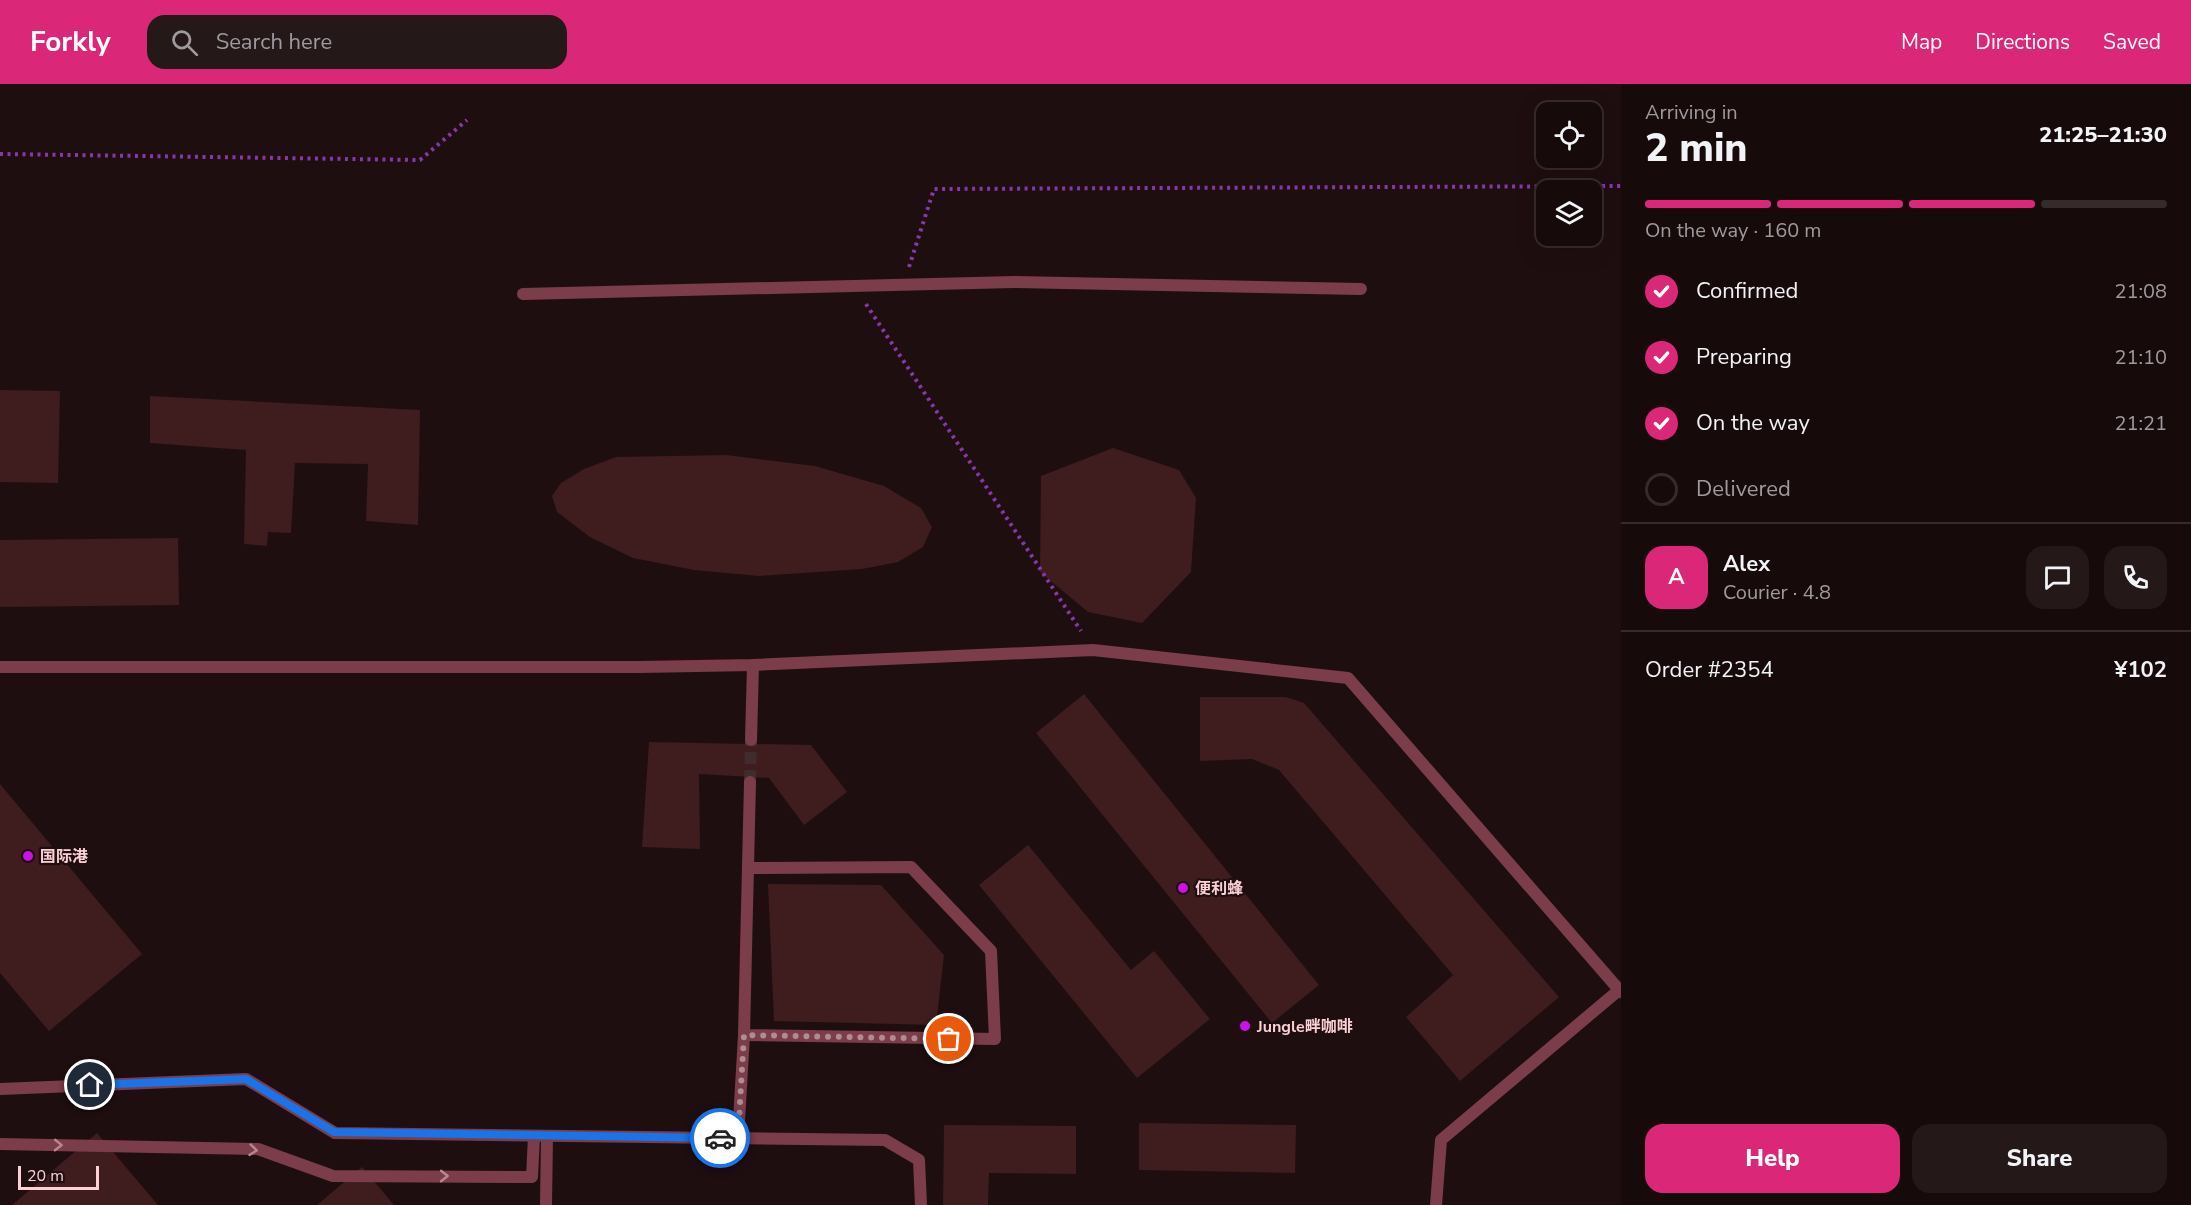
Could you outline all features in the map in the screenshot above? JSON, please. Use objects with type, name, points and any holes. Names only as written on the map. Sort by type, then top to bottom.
[{"type":"street","points":[[523,294],[1014,282],[1361,289]]},
{"type":"street","points":[[0,667],[640,667],[753,665],[1093,650],[1348,678],[1620,991],[1441,1140],[1436,1205]]},
{"type":"street","points":[[751,740],[753,665]]},
{"type":"street","points":[[738,1138],[744,1035],[750,782]]},
{"type":"street","points":[[744,1035],[994,1040],[991,951],[911,867],[748,868]]},
{"type":"street","points":[[0,1089],[246,1079],[334,1132],[885,1140],[919,1160],[921,1205]]},
{"type":"street","points":[[0,1144],[258,1149],[333,1176],[532,1176],[541,1136]]},
{"type":"street","points":[[541,1136],[546,1205]]},
{"type":"path","points":[[0,154],[420,160],[467,120]]},
{"type":"path","points":[[903,285],[934,189],[1621,186]]},
{"type":"path","points":[[854,286],[1093,650]]},
{"type":"building","points":[[0,390],[60,391],[58,483],[0,482]]},
{"type":"building","points":[[150,396],[420,410],[418,525],[366,521],[368,464],[295,463],[291,533],[268,532],[267,546],[244,544],[246,450],[150,443]]},
{"type":"building","points":[[1113,448],[1179,470],[1196,498],[1191,572],[1142,623],[1088,612],[1040,572],[1041,476]]},
{"type":"building","points":[[727,455],[815,466],[884,486],[921,508],[932,527],[923,547],[898,562],[862,569],[759,576],[694,570],[633,558],[590,537],[557,512],[552,496],[561,483],[584,469],[616,457]]},
{"type":"building","points":[[178,538],[179,605],[0,607],[0,540]]},
{"type":"building","points":[[1084,694],[1319,985],[1272,1023],[1036,733]]},
{"type":"building","points":[[1200,697],[1286,697],[1304,703],[1559,997],[1460,1081],[1406,1017],[1453,975],[1279,770],[1252,759],[1200,761]]},
{"type":"building","points":[[649,742],[811,745],[847,792],[804,825],[769,778],[699,774],[700,849],[642,847]]},
{"type":"building","points":[[0,784],[142,954],[49,1031],[0,973]]},
{"type":"building","points":[[1028,845],[1131,970],[1154,951],[1210,1019],[1137,1078],[979,885]]},
{"type":"building","points":[[768,884],[881,885],[944,955],[936,1025],[774,1021]]},
{"type":"building","points":[[1139,1123],[1296,1125],[1295,1173],[1139,1170]]},
{"type":"building","points":[[944,1125],[1076,1126],[1076,1174],[989,1173],[988,1205],[943,1205]]},
{"type":"building","points":[[97,1133],[158,1205],[12,1205]]},
{"type":"building","points":[[362,1167],[394,1205],[317,1205]]},
{"type":"tunnel","points":[[750,782],[751,740]]},
{"type":"way so far","points":[[720,1138],[738,1138],[744,1035],[949,1039]]},
{"type":"place","name":"国际港","points":[[28,856]]},
{"type":"place","name":"便利蜂","points":[[1183,888]]},
{"type":"place","name":"Jungle畔咖啡","points":[[1245,1026]]},
{"type":"route","points":[[90,1085],[246,1079],[334,1132],[720,1138]]}]
